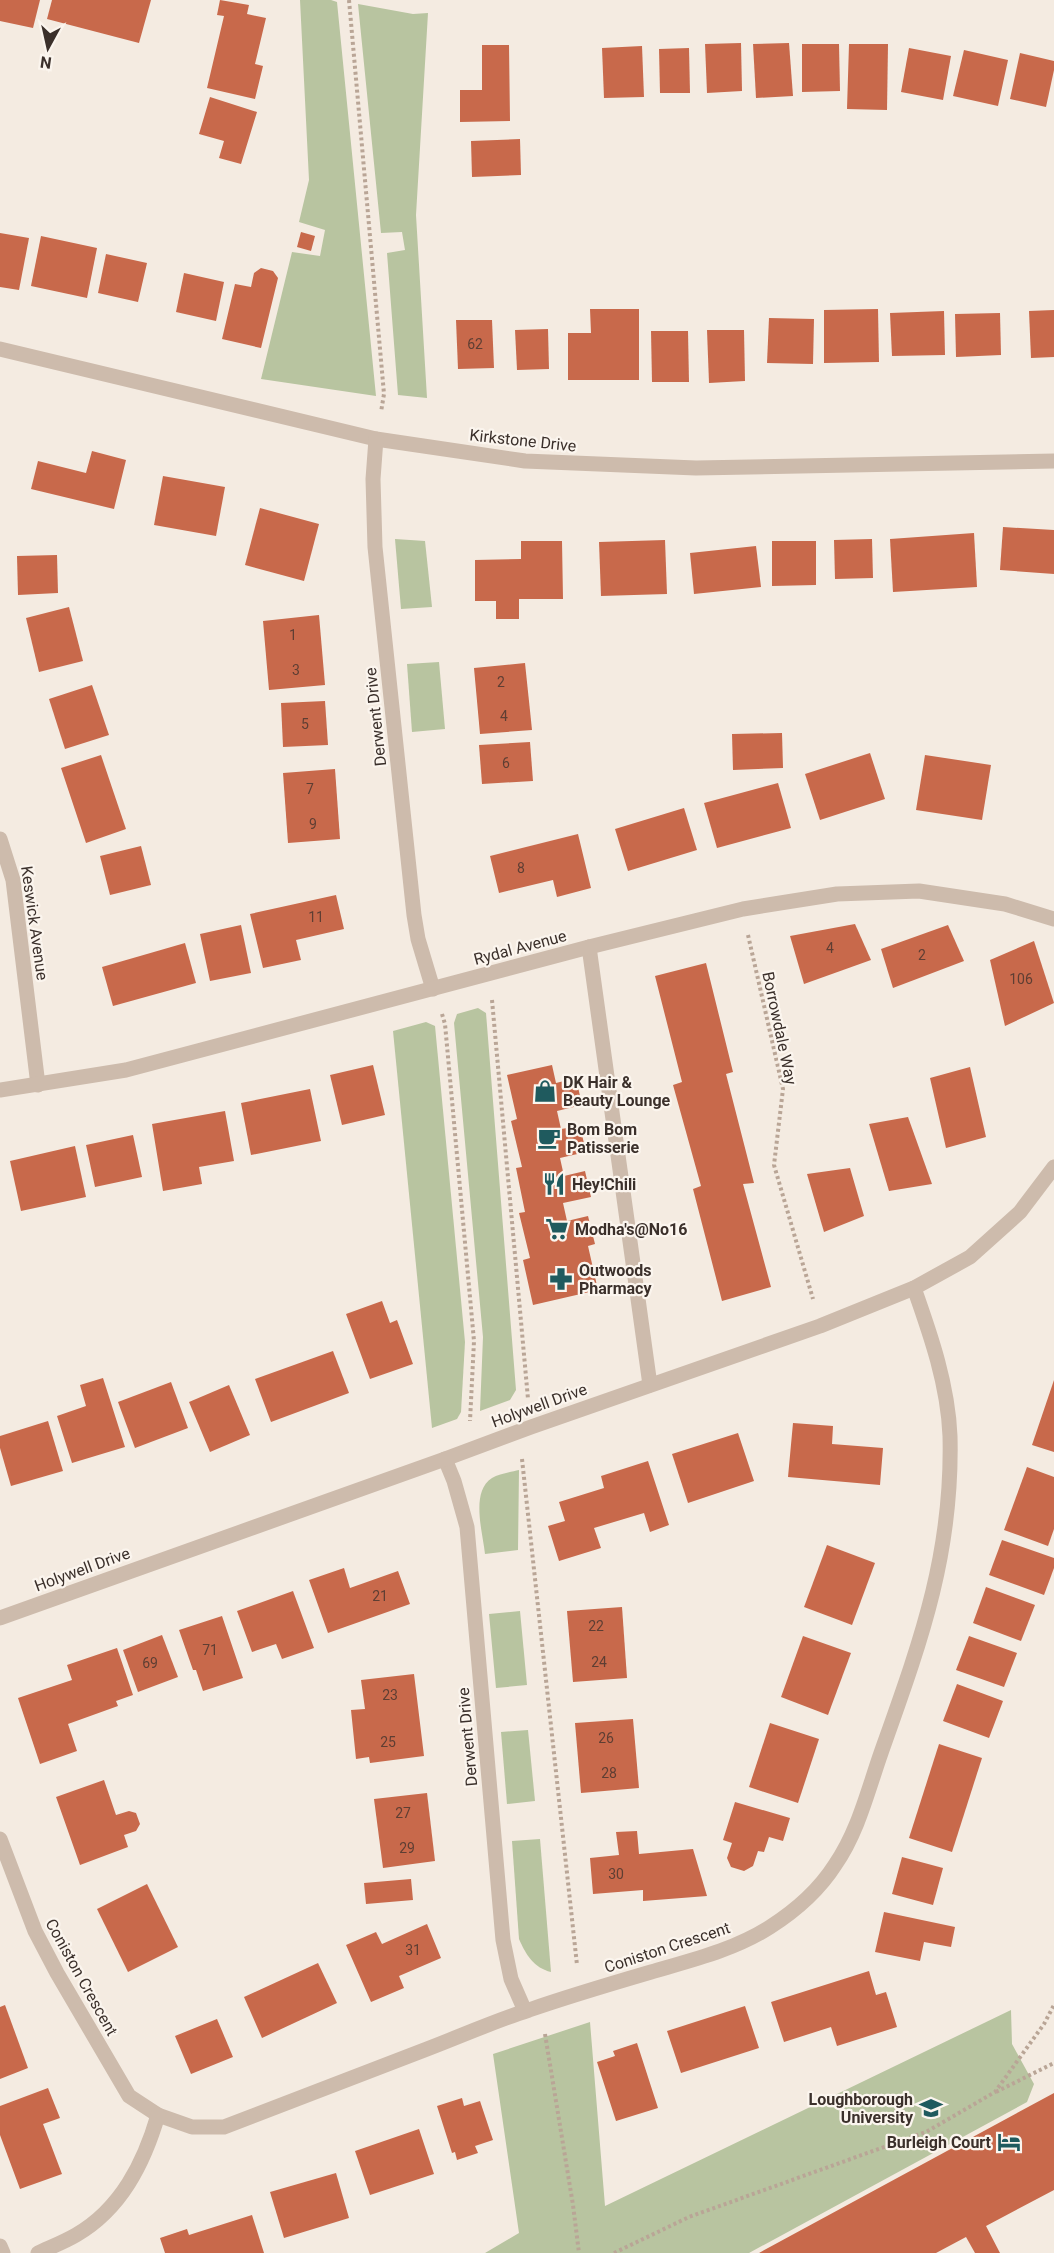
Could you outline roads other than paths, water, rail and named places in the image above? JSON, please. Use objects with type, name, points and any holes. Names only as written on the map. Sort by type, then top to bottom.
[{"type":"street","name":"Kirkstone Drive","points":[[0,349],[376,439],[525,461],[696,468],[1054,461]]},
{"type":"street","name":"Derwent Drive","points":[[376,439],[373,513],[378,570],[414,915],[418,939],[433,989]]},
{"type":"street","name":"Keswick Avenue","points":[[0,839],[13,880],[38,1085]]},
{"type":"street","name":"Rydal Avenue","points":[[0,1090],[126,1070],[589,947],[742,909],[837,894],[919,891],[1005,904],[1054,919]]},
{"type":"street","points":[[589,947],[650,1385]]},
{"type":"street","name":"Holywell Drive","points":[[0,1618],[525,1429],[820,1326],[914,1288],[970,1257],[1020,1212],[1054,1167]]},
{"type":"street","name":"Coniston Crescent","points":[[0,1839],[35,1931],[129,2096],[158,2115],[192,2127],[224,2127],[525,2011],[709,1955],[741,1943],[769,1928],[814,1891],[834,1867],[845,1848],[858,1818],[919,1645],[939,1568],[949,1509],[950,1434],[943,1379],[914,1288]]},
{"type":"street","name":"Derwent Drive","points":[[445,1459],[467,1527],[503,1940],[512,1978],[525,2011]]},
{"type":"street","points":[[38,2253],[76,2236],[105,2215],[128,2186],[150,2143],[158,2115]]},
{"type":"street","points":[[0,2246],[3,2253]]},
{"type":"place","name":"DK Hair & Beauty Lounge","points":[[545,1091]]},
{"type":"place","name":"Bom Bom Patisserie","points":[[549,1138]]},
{"type":"place","name":"Hey!Chili","points":[[554,1184]]},
{"type":"place","name":"Modha's@No16","points":[[557,1229]]},
{"type":"place","name":"Outwoods Pharmacy","points":[[561,1279]]},
{"type":"place","name":"Loughborough University","points":[[931,2108]]},
{"type":"place","name":"Burleigh Court","points":[[1009,2142]]}]
